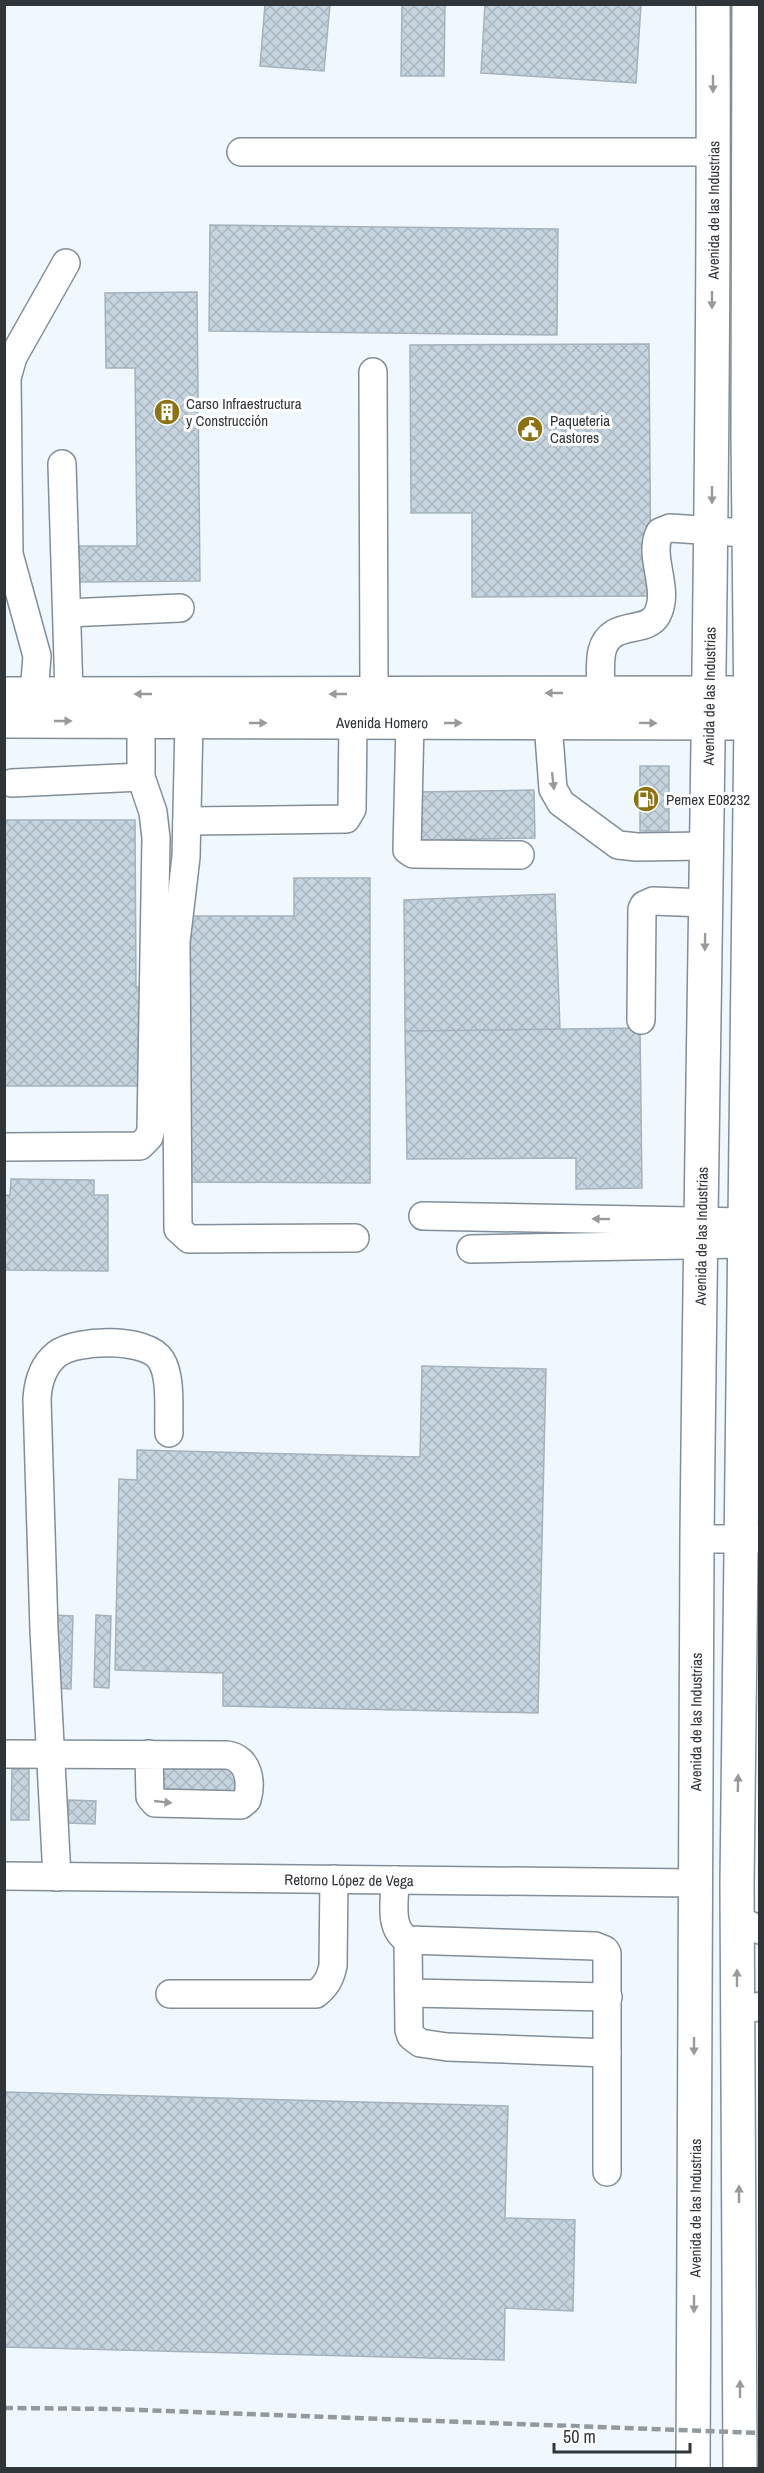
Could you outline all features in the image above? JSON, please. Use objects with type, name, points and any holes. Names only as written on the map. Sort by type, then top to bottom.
[{"type":"main road","name":"Avenida de las Industrias","points":[[693,2469],[696,1539],[712,532],[713,4]]},
{"type":"main road","points":[[740,2469],[748,1924],[737,1884],[749,1539],[743,1233],[755,708],[754,38],[749,4]]},
{"type":"main road","name":"Avenida Homero","points":[[11,700],[69,694],[601,693],[709,708]]},
{"type":"main road","name":"Avenida Homero","points":[[11,700],[141,722],[189,723],[548,723],[709,708],[755,708]]},
{"type":"main road","points":[[694,1883],[737,1884]]},
{"type":"main road","points":[[694,2433],[712,2458],[735,2469]]},
{"type":"street","points":[[713,39],[754,38]]},
{"type":"street","points":[[241,153],[713,152]]},
{"type":"street","points":[[11,700],[37,656],[9,554],[7,378],[13,357],[66,263]]},
{"type":"street","points":[[373,372],[374,694]]},
{"type":"street","points":[[712,434],[754,436]]},
{"type":"street","points":[[62,464],[69,694]]},
{"type":"street","points":[[601,693],[602,651],[612,635],[619,630],[650,622],[657,615],[662,599],[657,542],[660,532],[664,528],[670,528],[754,533]]},
{"type":"street","points":[[67,613],[180,608]]},
{"type":"street","points":[[4,1147],[140,1146],[148,1137],[152,1120],[156,838],[153,812],[141,777],[141,722]]},
{"type":"street","points":[[189,723],[186,857],[176,942],[178,1230],[189,1239],[355,1238]]},
{"type":"street","points":[[187,821],[346,819],[352,809],[353,723]]},
{"type":"street","points":[[410,723],[407,850],[413,854],[520,855]]},
{"type":"street","points":[[548,723],[553,789],[561,803],[618,845],[706,846]]},
{"type":"street","points":[[12,783],[141,777]]},
{"type":"street","points":[[641,1020],[642,909],[644,905],[653,902],[705,903]]},
{"type":"street","points":[[423,1216],[528,1218],[646,1233]]},
{"type":"street","points":[[528,1218],[528,1247]]},
{"type":"street","points":[[471,1249],[528,1247],[646,1233],[743,1233]]},
{"type":"street","points":[[57,1876],[44,1630],[37,1399],[41,1376],[47,1364],[58,1353],[90,1343],[117,1342],[145,1349],[160,1358],[167,1372],[169,1433]]},
{"type":"street","points":[[696,1539],[749,1539]]},
{"type":"street","points":[[4,1754],[51,1752],[149,1754]]},
{"type":"street","name":"Retorno López de Vega","points":[[4,1876],[694,1883]]},
{"type":"street","points":[[170,1994],[316,1994],[324,1988],[331,1976],[333,1966],[334,1879]]},
{"type":"street","points":[[395,1880],[395,1925],[400,1935],[408,1940],[601,1946],[607,1953],[607,2172]]},
{"type":"street","points":[[408,1940],[409,2030],[411,2036],[420,2043],[447,2047],[607,2053]]},
{"type":"street","points":[[409,1993],[608,1997]]},
{"type":"building","points":[[265,4],[330,4],[324,71],[260,66]]},
{"type":"building","points":[[402,4],[445,4],[444,76],[401,76]]},
{"type":"building","points":[[485,4],[641,4],[636,83],[481,73]]},
{"type":"building","points":[[210,225],[558,229],[557,335],[209,331]]},
{"type":"building","name":"Carso Infraestructura y Construcción","points":[[197,292],[200,581],[79,582],[79,546],[137,546],[135,368],[106,368],[105,293]]},
{"type":"building","name":"Paqueteria Castores","points":[[649,344],[651,596],[472,597],[472,513],[411,513],[410,345]]},
{"type":"building","points":[[640,766],[669,766],[669,831],[640,831]]},
{"type":"building","points":[[534,790],[535,838],[418,840],[417,792]]},
{"type":"building","points":[[4,820],[135,820],[136,987],[150,987],[150,1086],[4,1086]]},
{"type":"building","points":[[294,878],[370,878],[370,1183],[185,1182],[185,916],[294,916]]},
{"type":"building","points":[[555,894],[560,1029],[405,1031],[404,900]]},
{"type":"building","points":[[640,1028],[642,1188],[576,1189],[576,1158],[407,1159],[405,1031]]},
{"type":"building","points":[[11,1179],[94,1180],[94,1195],[108,1195],[108,1271],[4,1270],[4,1195],[10,1195]]},
{"type":"building","points":[[422,1366],[546,1369],[538,1713],[223,1706],[223,1673],[115,1670],[119,1479],[137,1480],[137,1450],[420,1457]]},
{"type":"building","points":[[54,1615],[73,1616],[71,1689],[52,1688]]},
{"type":"building","points":[[96,1615],[111,1616],[109,1688],[94,1687]]},
{"type":"building","points":[[159,1763],[235,1764],[235,1793],[159,1792]]},
{"type":"building","points":[[12,1769],[29,1769],[29,1820],[11,1820]]},
{"type":"building","points":[[69,1800],[96,1801],[95,1824],[68,1823]]},
{"type":"building","points":[[4,2092],[508,2106],[505,2218],[575,2220],[573,2311],[505,2308],[504,2360],[4,2347]]},
{"type":"railway","points":[[4,2408],[114,2409],[760,2433]]},
{"type":"place","name":"Carso Infraestructura y Construcción","points":[[167,412]]},
{"type":"place","name":"Paqueteria Castores","points":[[530,429]]},
{"type":"place","name":"Pemex E08232","points":[[646,799]]}]
